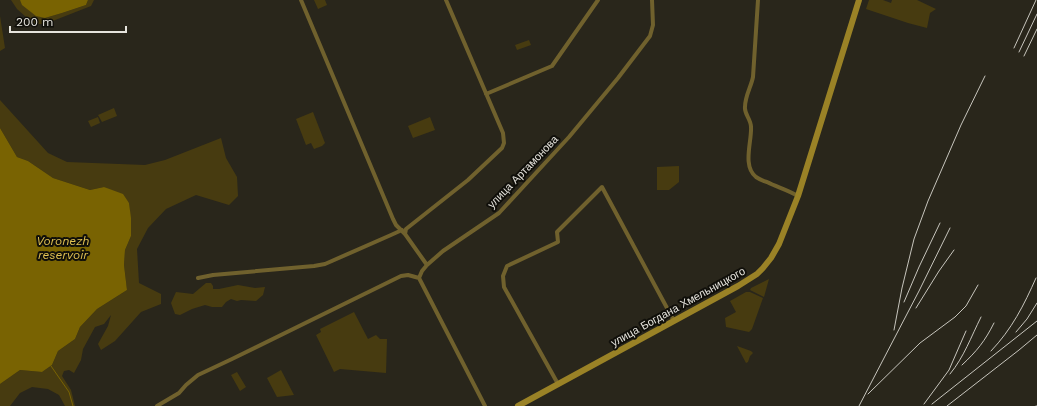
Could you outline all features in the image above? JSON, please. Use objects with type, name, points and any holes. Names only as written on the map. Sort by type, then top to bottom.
[{"type":"main road","name":"улица Богдана Хмельницкого","points":[[518,406],[738,286],[757,274],[763,268],[780,244],[798,196],[859,0]]},
{"type":"street","points":[[300,0],[393,219],[427,265]]},
{"type":"street","points":[[405,234],[406,229],[468,180],[502,148],[504,143],[503,133],[446,0]]},
{"type":"street","points":[[486,94],[552,66],[598,0]]},
{"type":"street","name":"улица Артамонова","points":[[418,278],[427,265],[443,251],[499,213],[569,137],[618,78],[650,36],[653,26],[652,0]]},
{"type":"street","points":[[758,0],[753,77],[745,102],[745,112],[752,125],[749,164],[752,172],[757,178],[798,196]]},
{"type":"street","points":[[558,384],[504,287],[503,276],[507,266],[558,242],[557,232],[602,187],[674,321]]},
{"type":"street","points":[[198,278],[213,275],[325,264],[402,230]]},
{"type":"street","points":[[156,406],[179,393],[190,381],[204,372],[401,276],[408,275],[418,278],[485,406]]},
{"type":"shaded area","points":[[11,0],[20,0],[45,18],[86,5],[88,0],[94,0],[91,6],[45,24],[34,24],[17,9]]},
{"type":"shaded area","points":[[314,0],[325,0],[327,5],[318,9]]},
{"type":"shaded area","points":[[869,0],[883,0],[891,3],[892,0],[917,0],[936,9],[930,13],[927,28],[866,9]]},
{"type":"shaded area","points":[[0,16],[5,48],[0,51]]},
{"type":"shaded area","points":[[529,40],[531,45],[517,50],[515,45]]},
{"type":"shaded area","points":[[0,100],[48,153],[67,162],[145,165],[165,160],[221,138],[226,158],[237,177],[238,196],[229,205],[196,195],[166,209],[148,228],[137,249],[139,283],[161,294],[161,304],[141,312],[115,341],[101,350],[98,344],[108,326],[111,315],[104,324],[95,327],[83,349],[81,360],[74,373],[69,370],[64,371],[62,376],[71,390],[75,406],[65,406],[59,395],[48,389],[32,387],[20,393],[10,406],[0,406],[0,384],[20,370],[42,372],[52,365],[58,351],[75,339],[80,327],[97,309],[127,290],[124,265],[125,250],[131,236],[129,203],[104,187],[90,190],[53,178],[28,161],[17,157],[0,128]]},
{"type":"shaded area","points":[[114,108],[117,116],[102,122],[98,115]]},
{"type":"shaded area","points":[[313,112],[325,143],[314,149],[311,143],[306,145],[296,119]]},
{"type":"shaded area","points":[[98,117],[100,123],[91,127],[88,121]]},
{"type":"shaded area","points":[[430,117],[435,130],[413,138],[408,126]]},
{"type":"shaded area","points":[[679,166],[679,182],[669,190],[657,190],[657,167]]},
{"type":"shaded area","points":[[769,279],[764,297],[750,290],[751,288]]},
{"type":"shaded area","points":[[206,283],[211,283],[213,289],[238,285],[255,288],[265,287],[263,295],[256,301],[237,301],[231,299],[222,307],[205,305],[180,315],[175,314],[171,303],[176,292],[193,294]]},
{"type":"shaded area","points":[[746,292],[750,292],[763,298],[752,329],[749,332],[726,327],[725,318],[736,312],[730,301]]},
{"type":"shaded area","points":[[354,312],[368,339],[376,335],[380,339],[387,339],[386,373],[340,369],[334,372],[316,335],[321,332],[320,329]]},
{"type":"shaded area","points":[[737,346],[753,353],[748,362],[746,363]]},
{"type":"shaded area","points":[[281,370],[294,395],[277,397],[267,378]]},
{"type":"shaded area","points":[[237,372],[246,387],[240,391],[231,375]]},
{"type":"water","points":[[20,0],[88,0],[86,5],[45,18],[36,16],[22,5]]},
{"type":"water","name":"Voronezh reservoir","points":[[0,128],[17,157],[28,161],[53,178],[90,190],[104,187],[123,194],[129,203],[131,236],[125,250],[124,265],[127,290],[97,309],[80,327],[75,339],[58,351],[52,365],[42,372],[20,370],[0,384]]},
{"type":"waterway","points":[[51,366],[69,392],[73,406]]},
{"type":"railway","points":[[1014,48],[1036,0]]},
{"type":"railway","points":[[1019,52],[1037,14]]},
{"type":"railway","points":[[1024,56],[1037,29]]},
{"type":"railway","points":[[894,330],[902,288],[914,239],[928,201],[961,125],[985,76]]},
{"type":"railway","points":[[904,302],[940,223]]},
{"type":"railway","points":[[859,406],[950,228]]},
{"type":"railway","points":[[916,308],[954,250]]},
{"type":"railway","points":[[991,351],[1017,316],[1036,278]]},
{"type":"railway","points":[[868,394],[920,343],[955,317],[966,306],[978,285]]},
{"type":"railway","points":[[1016,332],[1027,319],[1037,303]]},
{"type":"railway","points":[[950,374],[963,354],[981,317]]},
{"type":"railway","points":[[932,404],[1037,321]]},
{"type":"railway","points":[[962,365],[980,346],[994,323]]},
{"type":"railway","points":[[924,404],[949,370],[966,331]]},
{"type":"railway","points":[[947,406],[1037,335]]}]
